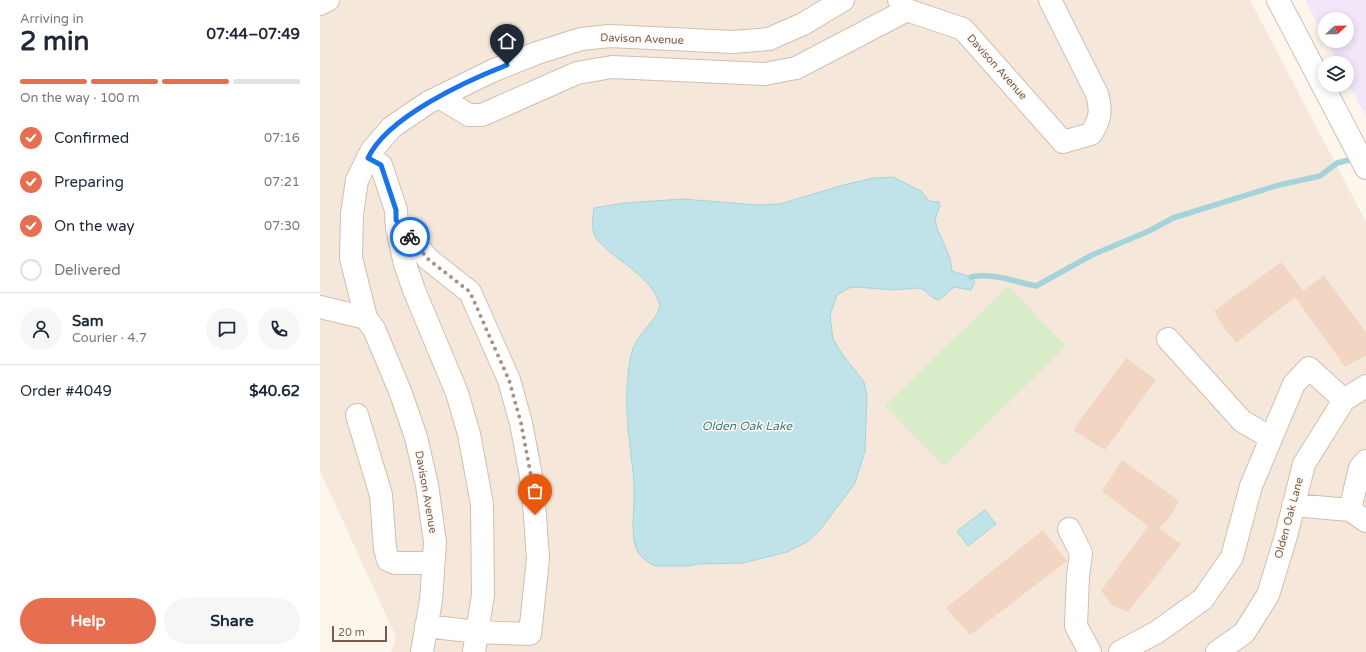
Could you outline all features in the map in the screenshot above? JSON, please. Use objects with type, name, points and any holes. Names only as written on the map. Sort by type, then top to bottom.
[{"type":"street","points":[[320,4],[328,0]]},
{"type":"street","name":"Davison Avenue","points":[[422,652],[431,600],[435,542],[428,492],[416,437],[374,329],[366,318],[352,258],[352,214],[357,180],[372,150],[392,127],[439,97],[492,71],[537,53],[581,39],[610,36],[733,42],[769,39],[803,24],[843,0]]},
{"type":"street","name":"Davison Avenue","points":[[903,5],[964,29],[1063,142],[1091,134],[1099,122],[1101,108],[1097,94],[1050,0]]},
{"type":"street","points":[[1278,0],[1366,168]]},
{"type":"street","points":[[439,97],[469,115],[482,115],[577,73],[612,67],[765,74],[796,68],[903,5]]},
{"type":"street","points":[[368,158],[381,165],[396,210],[396,220],[405,264],[414,290],[457,393],[469,434],[482,504],[482,595],[475,642]]},
{"type":"street","points":[[396,220],[428,259],[470,292],[509,380],[521,423],[531,476],[538,559],[530,634],[475,642],[426,626]]},
{"type":"street","points":[[320,307],[366,318]]},
{"type":"street","points":[[1168,339],[1242,421],[1272,438]]},
{"type":"street","points":[[1120,652],[1156,632],[1203,599],[1232,557],[1251,486],[1294,384],[1310,368],[1344,400]]},
{"type":"street","name":"Olden Oak Lane","points":[[1217,652],[1244,633],[1268,594],[1304,464],[1344,400],[1366,386]]},
{"type":"street","points":[[357,415],[382,495],[385,549],[388,560],[395,563],[433,563]]},
{"type":"street","points":[[1293,505],[1358,516],[1360,468],[1366,462]]},
{"type":"street","points":[[1069,529],[1081,552],[1078,576],[1076,626],[1090,652]]},
{"type":"shaded area","points":[[320,0],[1250,0],[1366,222],[1366,652],[391,652],[396,637],[320,471]]},
{"type":"shaded area","points":[[1305,0],[1366,0],[1366,117],[1353,92],[1354,56],[1334,56],[1330,48],[1354,48],[1354,12],[1318,12],[1318,25]]},
{"type":"green space","points":[[1008,286],[1066,346],[944,466],[885,406]]},
{"type":"water","name":"Olden Oak Lake","points":[[893,177],[921,191],[929,201],[939,202],[940,206],[935,219],[937,228],[950,258],[952,271],[971,277],[975,282],[971,290],[954,287],[939,300],[933,298],[923,289],[916,288],[894,290],[856,287],[849,288],[837,295],[830,316],[833,339],[842,354],[864,382],[867,395],[865,451],[855,483],[820,530],[807,542],[787,552],[743,563],[656,566],[650,563],[639,554],[633,534],[634,482],[628,423],[627,389],[629,366],[633,348],[641,334],[655,317],[660,306],[652,289],[640,275],[610,252],[596,238],[593,226],[594,208],[624,203],[683,199],[757,205],[780,204],[873,178]]},
{"type":"water","points":[[985,510],[996,524],[968,546],[957,531]]},
{"type":"building","points":[[1281,262],[1303,291],[1324,275],[1366,333],[1366,355],[1345,367],[1295,297],[1236,343],[1223,327],[1214,311]]},
{"type":"building","points":[[1126,358],[1156,380],[1105,450],[1073,430]]},
{"type":"building","points":[[1122,460],[1179,501],[1170,517],[1159,528],[1181,544],[1128,612],[1112,605],[1101,591],[1148,526],[1102,491]]},
{"type":"building","points":[[1043,530],[1067,561],[970,635],[946,608]]},
{"type":"waterway","points":[[971,277],[987,276],[1004,278],[1036,286],[1092,255],[1149,231],[1173,218],[1279,185],[1320,176],[1337,163],[1353,159]]},
{"type":"way so far","points":[[410,237],[428,259],[470,292],[509,380],[521,423],[531,476],[535,515]]},
{"type":"route","points":[[410,237],[396,220],[396,210],[381,165],[368,158],[372,150],[392,127],[429,102],[507,65]]}]
